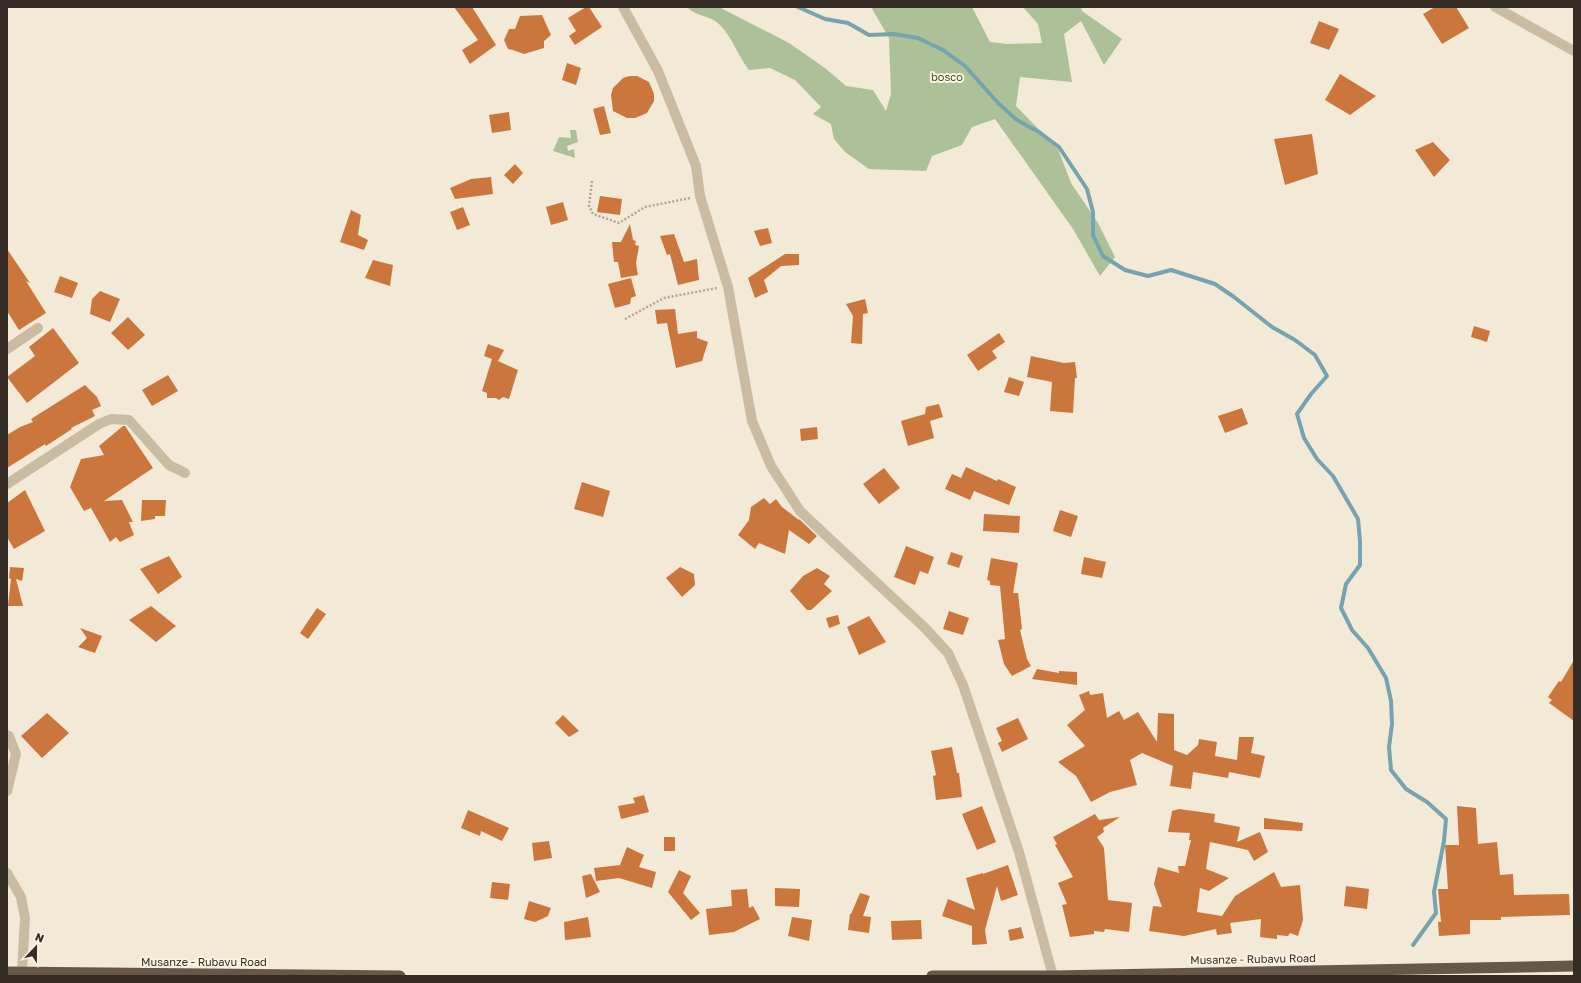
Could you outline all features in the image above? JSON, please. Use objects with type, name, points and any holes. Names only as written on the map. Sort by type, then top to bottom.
[{"type":"highway","name":"Musanze - Rubavu Road","points":[[932,976],[1053,976],[1574,966]]},
{"type":"highway","name":"Musanze - Rubavu Road","points":[[7,972],[22,971],[150,975],[400,976]]},
{"type":"street","points":[[623,7],[658,71],[696,166],[700,196],[728,286],[752,422],[771,466],[800,511],[925,628],[948,653],[963,685],[1019,852],[1053,976]]},
{"type":"street","points":[[1495,7],[1574,51]]},
{"type":"street","points":[[7,349],[38,328]]},
{"type":"street","points":[[7,484],[99,424],[111,419],[129,420],[169,465],[186,473]]},
{"type":"street","points":[[7,735],[9,736],[16,754],[7,791]]},
{"type":"street","points":[[7,873],[20,897],[25,918],[22,971]]},
{"type":"path","points":[[592,181],[589,206],[593,214],[619,223],[645,207],[700,196]]},
{"type":"path","points":[[625,319],[664,298],[728,286]]},
{"type":"green space","name":"bosco","points":[[687,7],[719,7],[789,43],[825,68],[846,86],[873,90],[886,111],[891,94],[889,38],[871,7],[972,7],[990,42],[1007,44],[1042,43],[1038,24],[1023,7],[1081,7],[1082,11],[1122,39],[1104,65],[1081,21],[1064,34],[1072,82],[1020,77],[1016,106],[1058,149],[1071,183],[1098,223],[1115,257],[1100,276],[1073,229],[995,119],[972,127],[962,145],[932,156],[926,171],[869,169],[845,152],[834,139],[831,124],[813,114],[821,107],[795,80],[770,68],[749,70],[728,35],[720,25],[712,19],[695,13]]},
{"type":"green space","points":[[570,130],[576,130],[578,142],[567,146],[568,151],[574,149],[575,158],[553,151],[559,137],[571,138]]},
{"type":"building","points":[[454,7],[472,7],[496,45],[470,64],[462,50],[478,40]]},
{"type":"building","points":[[586,7],[589,7],[602,27],[575,45],[569,36],[576,31],[568,18]]},
{"type":"building","points":[[1435,7],[1456,7],[1469,28],[1442,44],[1423,14]]},
{"type":"building","points":[[542,15],[551,35],[544,41],[544,48],[524,54],[508,49],[504,40],[509,29],[515,29],[520,16]]},
{"type":"building","points":[[1319,21],[1339,29],[1329,50],[1310,43]]},
{"type":"building","points":[[567,63],[581,68],[576,85],[562,80]]},
{"type":"building","points":[[1340,74],[1376,96],[1350,115],[1325,100]]},
{"type":"building","points":[[637,76],[649,82],[654,94],[654,101],[647,113],[635,118],[627,118],[613,111],[611,95],[613,88],[623,78]]},
{"type":"building","points":[[604,106],[611,133],[600,135],[593,109]]},
{"type":"building","points":[[509,112],[511,130],[492,133],[489,115]]},
{"type":"building","points":[[1312,134],[1318,174],[1285,185],[1274,139]]},
{"type":"building","points":[[1433,142],[1450,160],[1434,177],[1415,150]]},
{"type":"building","points":[[515,164],[523,173],[513,184],[504,175]]},
{"type":"building","points":[[491,177],[493,194],[455,199],[450,188],[471,179]]},
{"type":"building","points":[[600,196],[622,199],[620,215],[597,212]]},
{"type":"building","points":[[563,202],[568,220],[551,225],[546,207]]},
{"type":"building","points":[[463,207],[470,225],[457,230],[450,212]]},
{"type":"building","points":[[351,210],[361,215],[358,235],[368,240],[364,250],[340,242]]},
{"type":"building","points":[[630,224],[633,240],[636,241],[635,245],[639,246],[636,263],[638,275],[621,278],[618,262],[614,262],[612,242],[621,242]]},
{"type":"building","points":[[768,228],[772,243],[760,246],[754,231]]},
{"type":"building","points":[[674,234],[684,262],[697,259],[699,280],[678,285],[670,254],[667,255],[660,236]]},
{"type":"building","points":[[7,249],[30,283],[26,281],[46,313],[19,330],[7,311]]},
{"type":"building","points":[[785,254],[799,254],[799,265],[781,266],[764,280],[768,292],[755,298],[748,278]]},
{"type":"building","points":[[373,260],[393,265],[390,286],[365,278]]},
{"type":"building","points":[[60,276],[78,283],[72,298],[54,292]]},
{"type":"building","points":[[631,278],[636,296],[631,298],[630,304],[615,308],[608,284]]},
{"type":"building","points":[[100,291],[120,299],[110,322],[90,314],[92,299]]},
{"type":"building","points":[[865,299],[868,313],[863,314],[862,344],[851,343],[853,316],[846,304]]},
{"type":"building","points":[[675,309],[678,334],[697,331],[697,338],[708,342],[702,361],[676,368],[667,323],[657,324],[655,310]]},
{"type":"building","points":[[128,317],[145,335],[128,350],[111,333]]},
{"type":"building","points":[[1474,326],[1490,331],[1487,342],[1471,337]]},
{"type":"building","points":[[53,328],[79,363],[27,403],[7,377],[35,356],[29,347]]},
{"type":"building","points":[[999,333],[1005,342],[992,351],[997,358],[978,371],[967,355]]},
{"type":"building","points":[[488,344],[504,350],[498,361],[518,370],[509,399],[503,397],[499,400],[496,398],[487,398],[487,393],[482,391],[492,359],[484,356]]},
{"type":"building","points":[[1031,356],[1064,363],[1075,362],[1077,378],[1075,378],[1073,413],[1050,411],[1052,382],[1027,377]]},
{"type":"building","points":[[168,375],[178,391],[152,406],[142,390]]},
{"type":"building","points":[[1009,377],[1024,382],[1019,396],[1004,392]]},
{"type":"building","points":[[85,385],[97,397],[101,406],[92,410],[95,416],[71,428],[72,429],[46,446],[45,444],[7,468],[7,435],[20,427],[33,422],[31,419]]},
{"type":"building","points":[[939,404],[943,417],[930,421],[934,438],[908,446],[901,421],[925,414],[926,407]]},
{"type":"building","points":[[1242,408],[1248,424],[1225,433],[1218,416]]},
{"type":"building","points":[[123,426],[125,426],[153,468],[104,501],[122,500],[133,522],[129,522],[134,535],[120,542],[116,537],[110,542],[91,508],[84,511],[70,487],[81,459],[104,455],[99,446]]},
{"type":"building","points":[[817,427],[818,439],[801,441],[800,429]]},
{"type":"building","points":[[966,467],[997,481],[998,479],[1016,487],[1009,505],[974,491],[970,500],[945,489],[952,474],[961,478]]},
{"type":"building","points":[[884,468],[900,488],[879,504],[863,484]]},
{"type":"building","points":[[582,482],[610,491],[603,517],[574,509]]},
{"type":"building","points":[[25,490],[45,531],[14,549],[7,537],[7,503]]},
{"type":"building","points":[[764,498],[770,504],[776,499],[782,507],[799,519],[817,536],[809,544],[789,530],[785,554],[759,543],[755,549],[738,535],[749,520],[751,507]]},
{"type":"building","points":[[142,500],[166,500],[165,516],[155,516],[155,519],[141,521]]},
{"type":"building","points":[[1060,510],[1078,516],[1071,537],[1053,531]]},
{"type":"building","points":[[984,514],[1020,516],[1019,533],[983,531]]},
{"type":"building","points":[[906,546],[934,557],[928,574],[920,571],[915,585],[894,577]]},
{"type":"building","points":[[951,552],[963,556],[959,568],[947,564]]},
{"type":"building","points":[[169,556],[182,577],[158,594],[140,569]]},
{"type":"building","points":[[1084,557],[1106,562],[1102,578],[1081,574]]},
{"type":"building","points":[[991,558],[1018,563],[1013,593],[1018,593],[1022,629],[1020,630],[1027,659],[1031,666],[1012,676],[1004,664],[998,640],[1005,639],[1000,586],[990,585],[990,581],[987,580]]},
{"type":"building","points":[[10,567],[24,568],[22,581],[16,579],[23,606],[8,606],[11,579],[9,578]]},
{"type":"building","points":[[680,567],[694,574],[695,585],[682,597],[666,578]]},
{"type":"building","points":[[817,568],[830,576],[824,584],[832,591],[811,610],[807,610],[790,591],[803,576]]},
{"type":"building","points":[[151,606],[176,626],[156,642],[129,620]]},
{"type":"building","points":[[317,608],[326,614],[308,639],[300,633]]},
{"type":"building","points":[[949,611],[969,618],[963,635],[943,629]]},
{"type":"building","points":[[838,615],[840,624],[829,628],[826,618]]},
{"type":"building","points":[[869,616],[886,642],[859,655],[847,627]]},
{"type":"building","points":[[80,628],[102,636],[95,653],[78,647],[87,638]]},
{"type":"building","points":[[1574,660],[1574,721],[1549,703],[1552,700],[1548,697],[1559,681],[1561,682]]},
{"type":"building","points":[[1037,669],[1059,673],[1059,671],[1077,672],[1077,685],[1032,679]]},
{"type":"building","points":[[1089,691],[1090,695],[1103,693],[1107,718],[1119,711],[1124,720],[1138,712],[1157,742],[1158,713],[1174,714],[1174,750],[1187,755],[1198,745],[1199,739],[1217,742],[1215,756],[1237,760],[1239,737],[1254,737],[1251,753],[1265,756],[1260,778],[1229,772],[1228,778],[1193,772],[1191,789],[1170,786],[1173,766],[1142,753],[1130,760],[1137,785],[1110,792],[1091,802],[1076,776],[1058,762],[1085,746],[1067,725],[1085,710],[1079,695]]},
{"type":"building","points":[[47,713],[69,733],[42,758],[21,736]]},
{"type":"building","points":[[563,715],[579,731],[569,737],[555,723]]},
{"type":"building","points":[[1018,718],[1028,739],[1002,752],[998,743],[1002,741],[996,728]]},
{"type":"building","points":[[952,747],[957,773],[959,773],[962,797],[936,800],[933,776],[936,775],[931,751]]},
{"type":"building","points":[[644,795],[649,812],[621,819],[618,806],[635,803],[633,798]]},
{"type":"building","points":[[982,806],[996,842],[977,850],[962,814]]},
{"type":"building","points":[[1457,806],[1476,808],[1478,844],[1497,842],[1500,875],[1513,874],[1514,895],[1569,894],[1570,915],[1501,917],[1501,920],[1470,920],[1470,934],[1439,936],[1438,922],[1441,922],[1438,889],[1448,889],[1445,845],[1459,845]]},
{"type":"building","points":[[1179,809],[1215,814],[1214,822],[1240,827],[1237,842],[1260,832],[1268,852],[1254,861],[1248,850],[1210,842],[1206,869],[1229,878],[1209,891],[1200,888],[1197,912],[1222,916],[1235,896],[1274,872],[1281,887],[1300,885],[1303,920],[1298,936],[1290,933],[1288,936],[1277,935],[1277,939],[1260,937],[1261,919],[1230,923],[1232,933],[1217,935],[1216,929],[1184,936],[1149,931],[1153,906],[1162,907],[1154,884],[1158,867],[1179,873],[1178,866],[1185,866],[1191,840],[1189,840],[1190,833],[1168,832],[1172,811]]},
{"type":"building","points":[[468,810],[509,828],[502,841],[481,831],[480,836],[461,828]]},
{"type":"building","points":[[1095,814],[1099,820],[1120,817],[1103,828],[1104,832],[1097,837],[1104,848],[1108,900],[1132,903],[1129,932],[1105,929],[1104,932],[1094,931],[1094,934],[1070,937],[1062,905],[1067,904],[1058,883],[1073,877],[1055,845],[1057,844],[1053,837]]},
{"type":"building","points":[[1264,818],[1303,823],[1302,831],[1264,829]]},
{"type":"building","points":[[664,837],[675,837],[675,851],[664,851]]},
{"type":"building","points":[[549,841],[552,858],[534,861],[532,843]]},
{"type":"building","points":[[627,847],[644,855],[639,867],[656,872],[652,888],[619,878],[596,881],[594,868],[620,865]]},
{"type":"building","points":[[1008,865],[1018,895],[1001,901],[997,886],[985,930],[987,944],[972,945],[972,926],[942,916],[948,899],[975,910],[966,878],[983,874]]},
{"type":"building","points":[[679,870],[691,876],[683,893],[700,913],[691,920],[668,892]]},
{"type":"building","points":[[591,874],[600,892],[586,898],[582,876]]},
{"type":"building","points":[[492,882],[510,884],[508,900],[490,898]]},
{"type":"building","points":[[1346,886],[1369,889],[1367,909],[1344,906]]},
{"type":"building","points":[[775,888],[800,889],[799,907],[775,906]]},
{"type":"building","points":[[747,889],[749,908],[753,906],[760,919],[734,932],[709,935],[706,909],[732,906],[731,890]]},
{"type":"building","points":[[860,893],[870,896],[863,916],[871,917],[869,933],[848,930],[850,914]]},
{"type":"building","points":[[529,901],[551,908],[548,916],[535,922],[524,919]]},
{"type":"building","points":[[588,917],[591,937],[565,940],[564,922]]},
{"type":"building","points":[[792,917],[812,920],[809,941],[788,936]]},
{"type":"building","points":[[921,920],[922,939],[892,940],[891,921]]},
{"type":"building","points":[[1021,927],[1024,938],[1010,941],[1008,930]]},
{"type":"waterway","points":[[798,7],[825,19],[848,23],[869,35],[894,34],[918,38],[943,50],[965,66],[998,103],[1017,120],[1039,132],[1059,147],[1087,189],[1093,212],[1093,235],[1103,256],[1125,270],[1148,276],[1171,270],[1215,284],[1272,327],[1295,340],[1315,355],[1327,376],[1311,394],[1297,414],[1304,438],[1317,459],[1333,476],[1358,519],[1360,565],[1346,584],[1341,608],[1352,630],[1368,648],[1386,678],[1391,701],[1392,724],[1389,747],[1391,770],[1406,789],[1427,802],[1446,819],[1444,841],[1434,892],[1436,913],[1413,945]]}]
